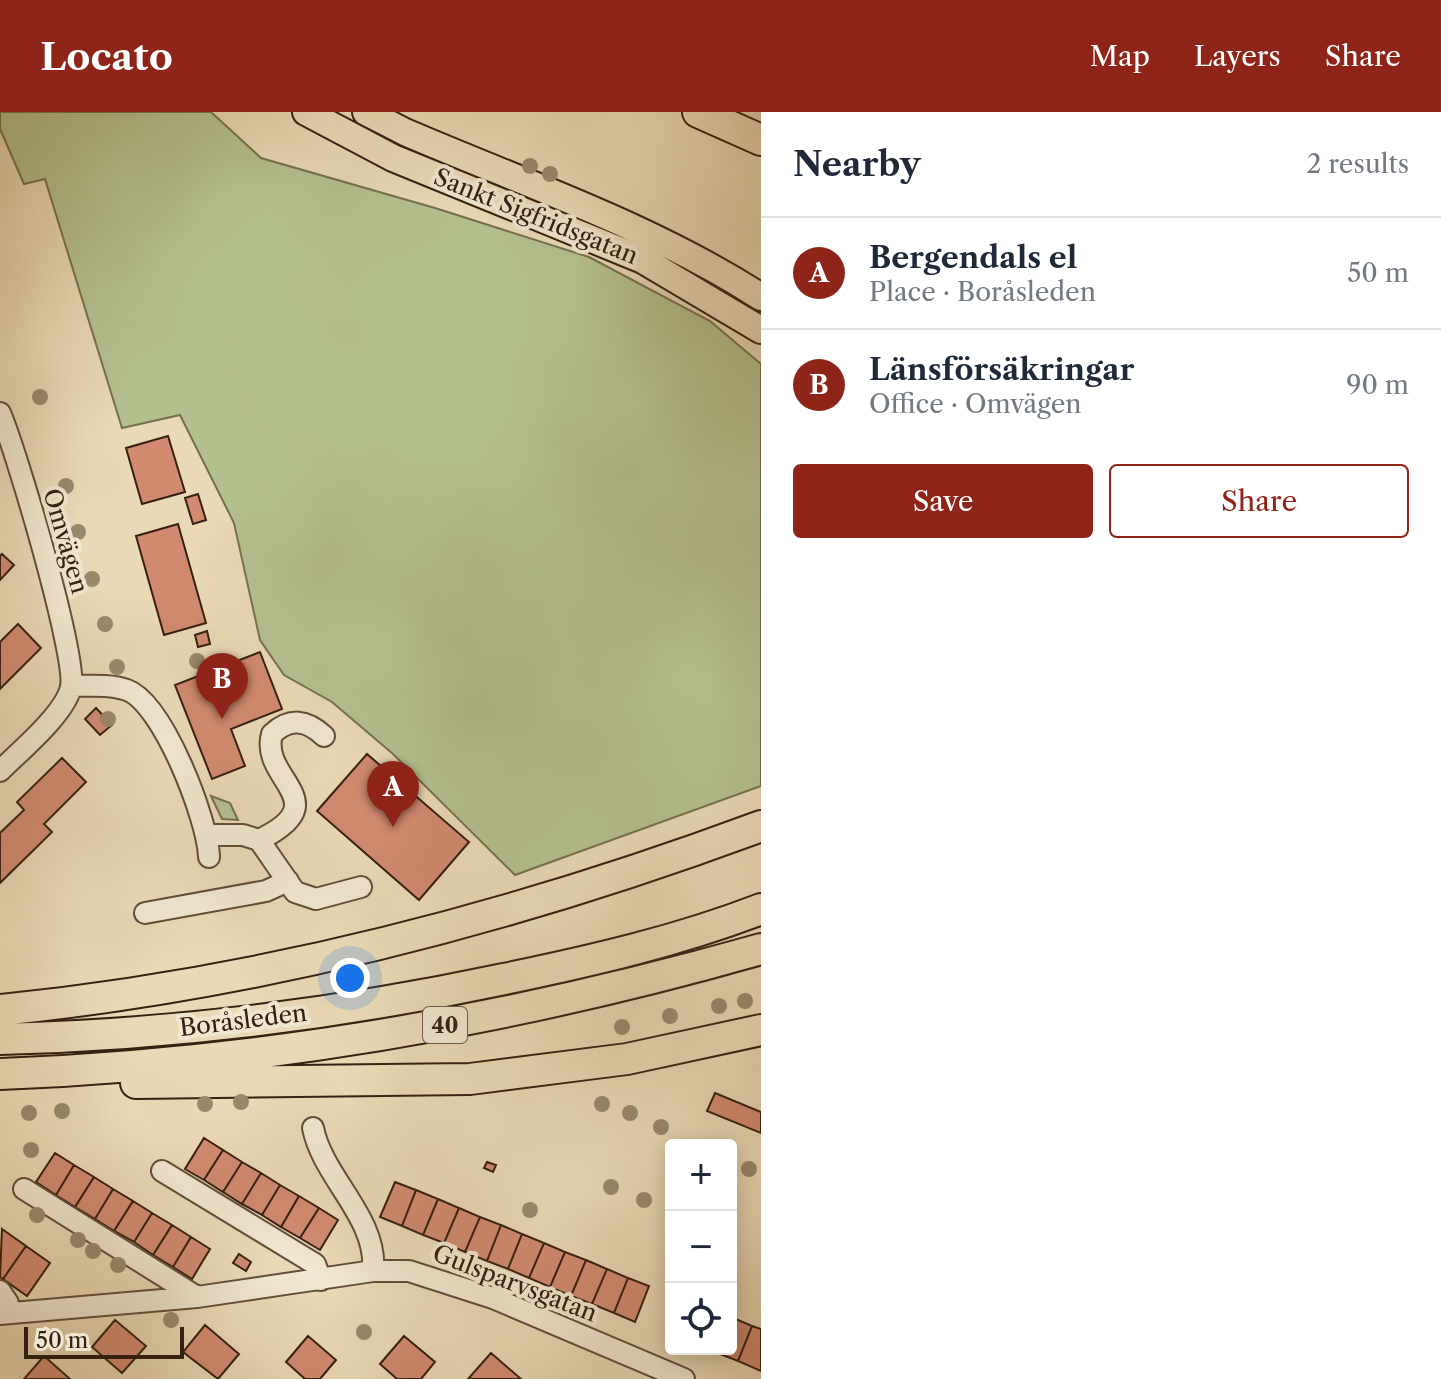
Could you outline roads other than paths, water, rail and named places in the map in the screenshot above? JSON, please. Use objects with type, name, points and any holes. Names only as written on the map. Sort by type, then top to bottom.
[{"type":"highway","points":[[698,112],[761,140]]},
{"type":"highway","points":[[0,1010],[58,1004],[267,970],[379,944],[497,915],[761,826]]},
{"type":"highway","name":"Boråsleden","points":[[0,1039],[193,1027],[431,995],[650,945],[761,909]]},
{"type":"highway","name":"Boråsleden","points":[[0,1074],[79,1071],[241,1057],[457,1023],[645,982],[761,949]]},
{"type":"highway","points":[[79,1071],[125,1083],[470,1079],[627,1059],[761,1030]]},
{"type":"main road","name":"Sankt Sigfridsgatan","points":[[306,112],[393,158],[643,260],[761,330]]},
{"type":"main road","name":"Sankt Sigfridsgatan","points":[[366,112],[419,138],[619,220],[715,267],[761,297]]},
{"type":"street","name":"Omvägen","points":[[0,413],[63,626],[71,686]]},
{"type":"street","points":[[0,771],[52,718],[71,686],[127,690],[146,701],[159,719],[208,835],[209,857]]},
{"type":"street","points":[[259,840],[284,828],[296,809],[294,792],[272,753],[272,734],[293,722],[306,722],[324,736]]},
{"type":"street","points":[[208,835],[243,835],[259,840],[295,892],[316,899],[361,887]]},
{"type":"street","points":[[145,913],[266,891],[288,881]]},
{"type":"street","points":[[313,1128],[326,1164],[371,1244],[373,1271]]},
{"type":"street","points":[[162,1171],[315,1264],[321,1280]]},
{"type":"street","points":[[24,1189],[197,1297]]},
{"type":"street","name":"Gulsparvsgatan","points":[[0,1291],[8,1303],[4,1314],[197,1297],[373,1271],[409,1271],[443,1280],[684,1379]]},
{"type":"place","name":"Länsförsäkringar","points":[[222,719]]},
{"type":"place","name":"Bergendals el","points":[[393,827]]}]
